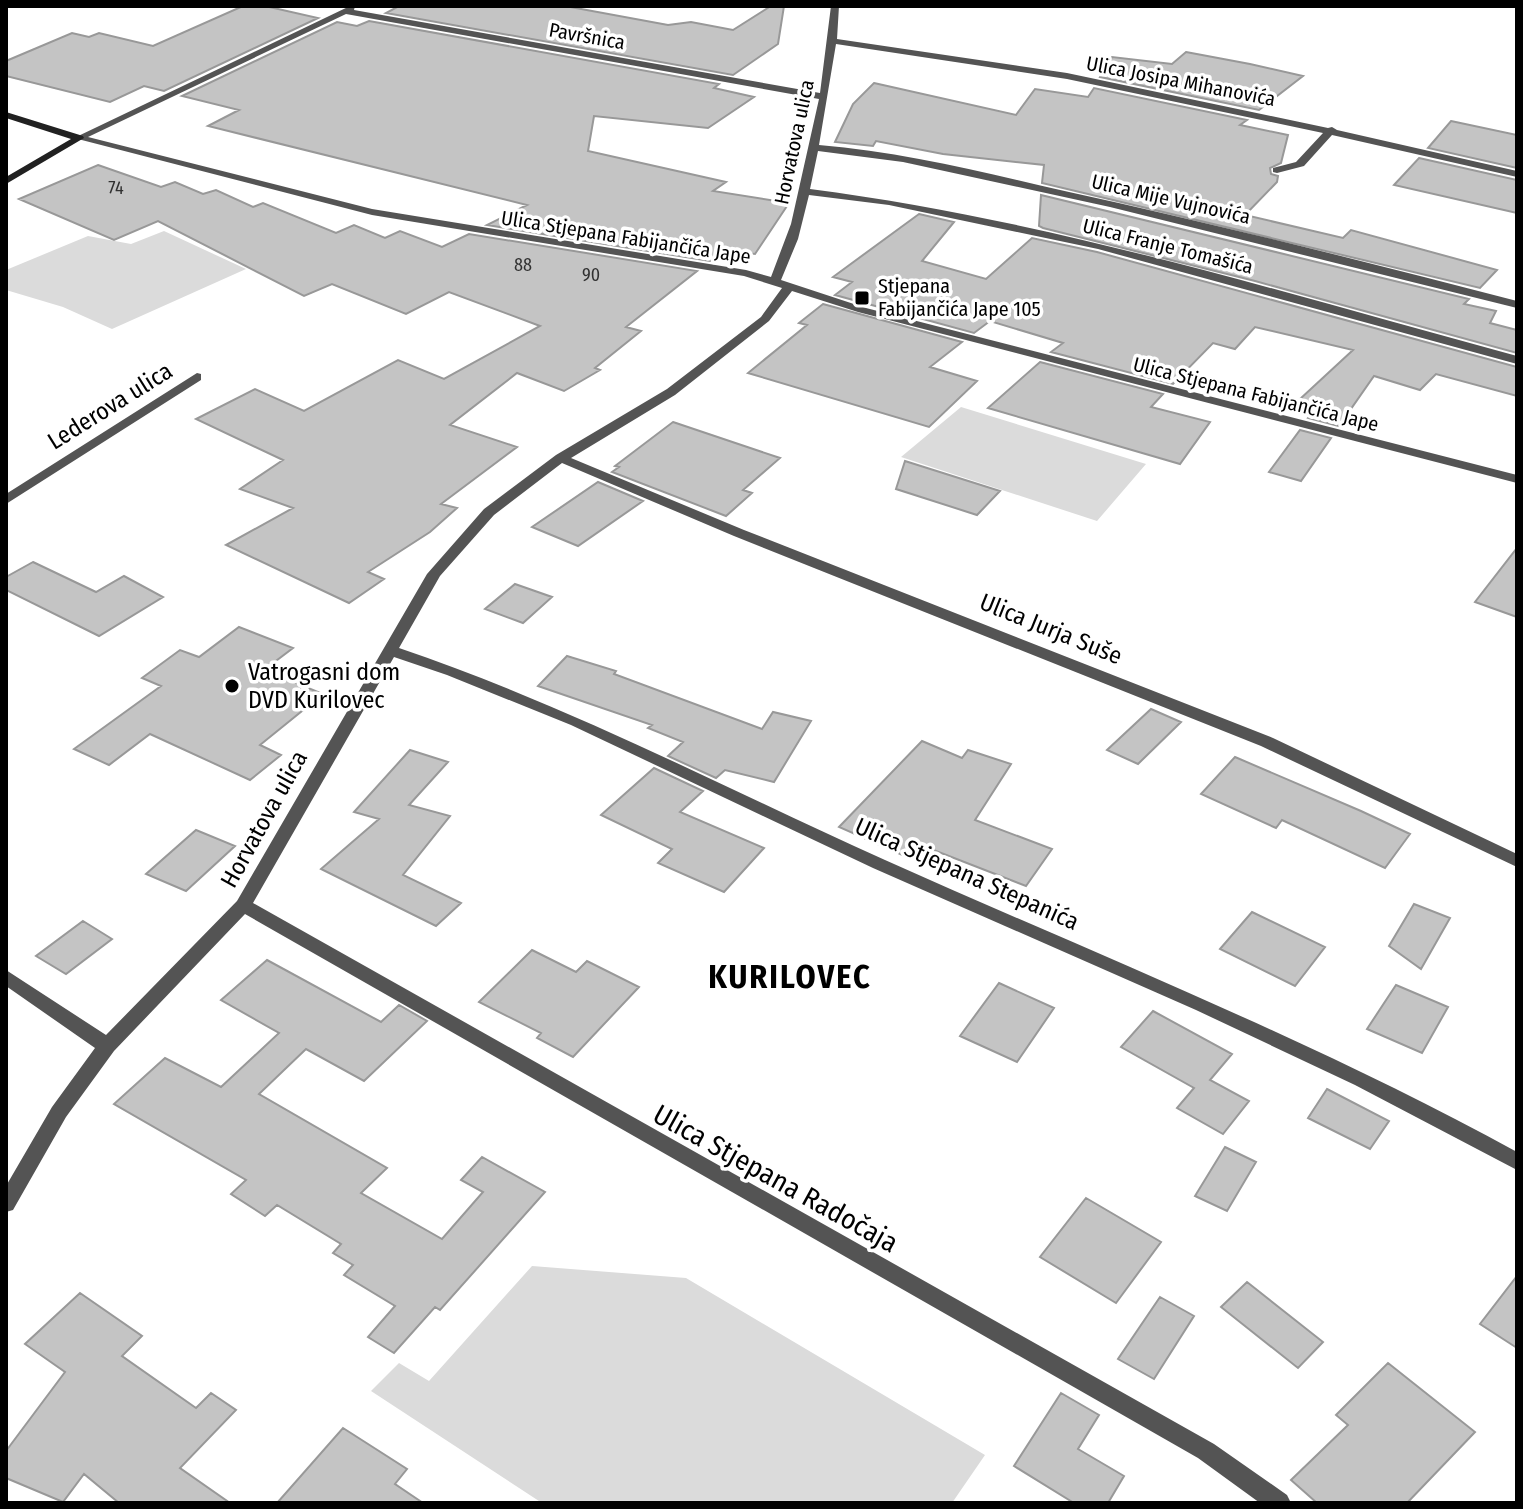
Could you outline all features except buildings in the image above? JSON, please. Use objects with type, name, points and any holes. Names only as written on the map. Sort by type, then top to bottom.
[{"type":"main road","name":"Ulica Stjepana Fabijančića Jape","points":[[6,115],[79,138]]},
{"type":"main road","points":[[6,181],[79,138]]},
{"type":"street","points":[[79,138],[356,6]]},
{"type":"street","name":"Horvatova ulica","points":[[6,1204],[59,1112],[107,1046],[243,905],[266,871],[320,767],[434,574],[480,522],[561,458],[671,392],[765,319],[782,284],[795,238],[834,41],[835,6]]},
{"type":"street","name":"Pavršnica","points":[[344,11],[824,97]]},
{"type":"street","name":"Ulica Josipa Mihanovića","points":[[834,41],[1067,76],[1332,130],[1517,174]]},
{"type":"street","points":[[1277,170],[1300,164],[1332,130]]},
{"type":"street","name":"Ulica Stjepana Fabijančića Jape","points":[[79,138],[372,212],[746,273],[893,318],[1517,479]]},
{"type":"street","name":"Ulica Mije Vujnovića","points":[[813,148],[896,158],[1116,205],[1279,242],[1517,305]]},
{"type":"street","name":"Ulica Franje Tomašića","points":[[804,191],[889,202],[1100,246],[1517,360]]},
{"type":"street","name":"Lederova ulica","points":[[6,500],[197,377]]},
{"type":"street","name":"Ulica Jurja Suše","points":[[561,458],[739,533],[1267,742],[1517,861]]},
{"type":"street","name":"Ulica Stjepana Stepanića","points":[[389,650],[475,677],[647,751],[877,863],[1135,975],[1434,1114],[1517,1162]]},
{"type":"street","name":"Ulica Stjepana Radočaja","points":[[243,905],[1206,1451],[1279,1503]]},
{"type":"street","points":[[6,977],[107,1046]]},
{"type":"shaded area","points":[[164,231],[246,269],[112,329],[63,307],[6,290],[6,270],[88,236],[131,244]]},
{"type":"shaded area","points":[[961,407],[1146,464],[1097,521],[901,457]]},
{"type":"shaded area","points":[[532,1266],[686,1278],[985,1455],[952,1503],[542,1503],[371,1391],[399,1363],[429,1381]]},
{"type":"place","name":"Stjepana Fabijančića Jape 105","points":[[862,298]]},
{"type":"place","name":"Vatrogasni dom DVD Kurilovec","points":[[232,686]]},
{"type":"district","name":"KURILOVEC","points":[[790,977]]}]
